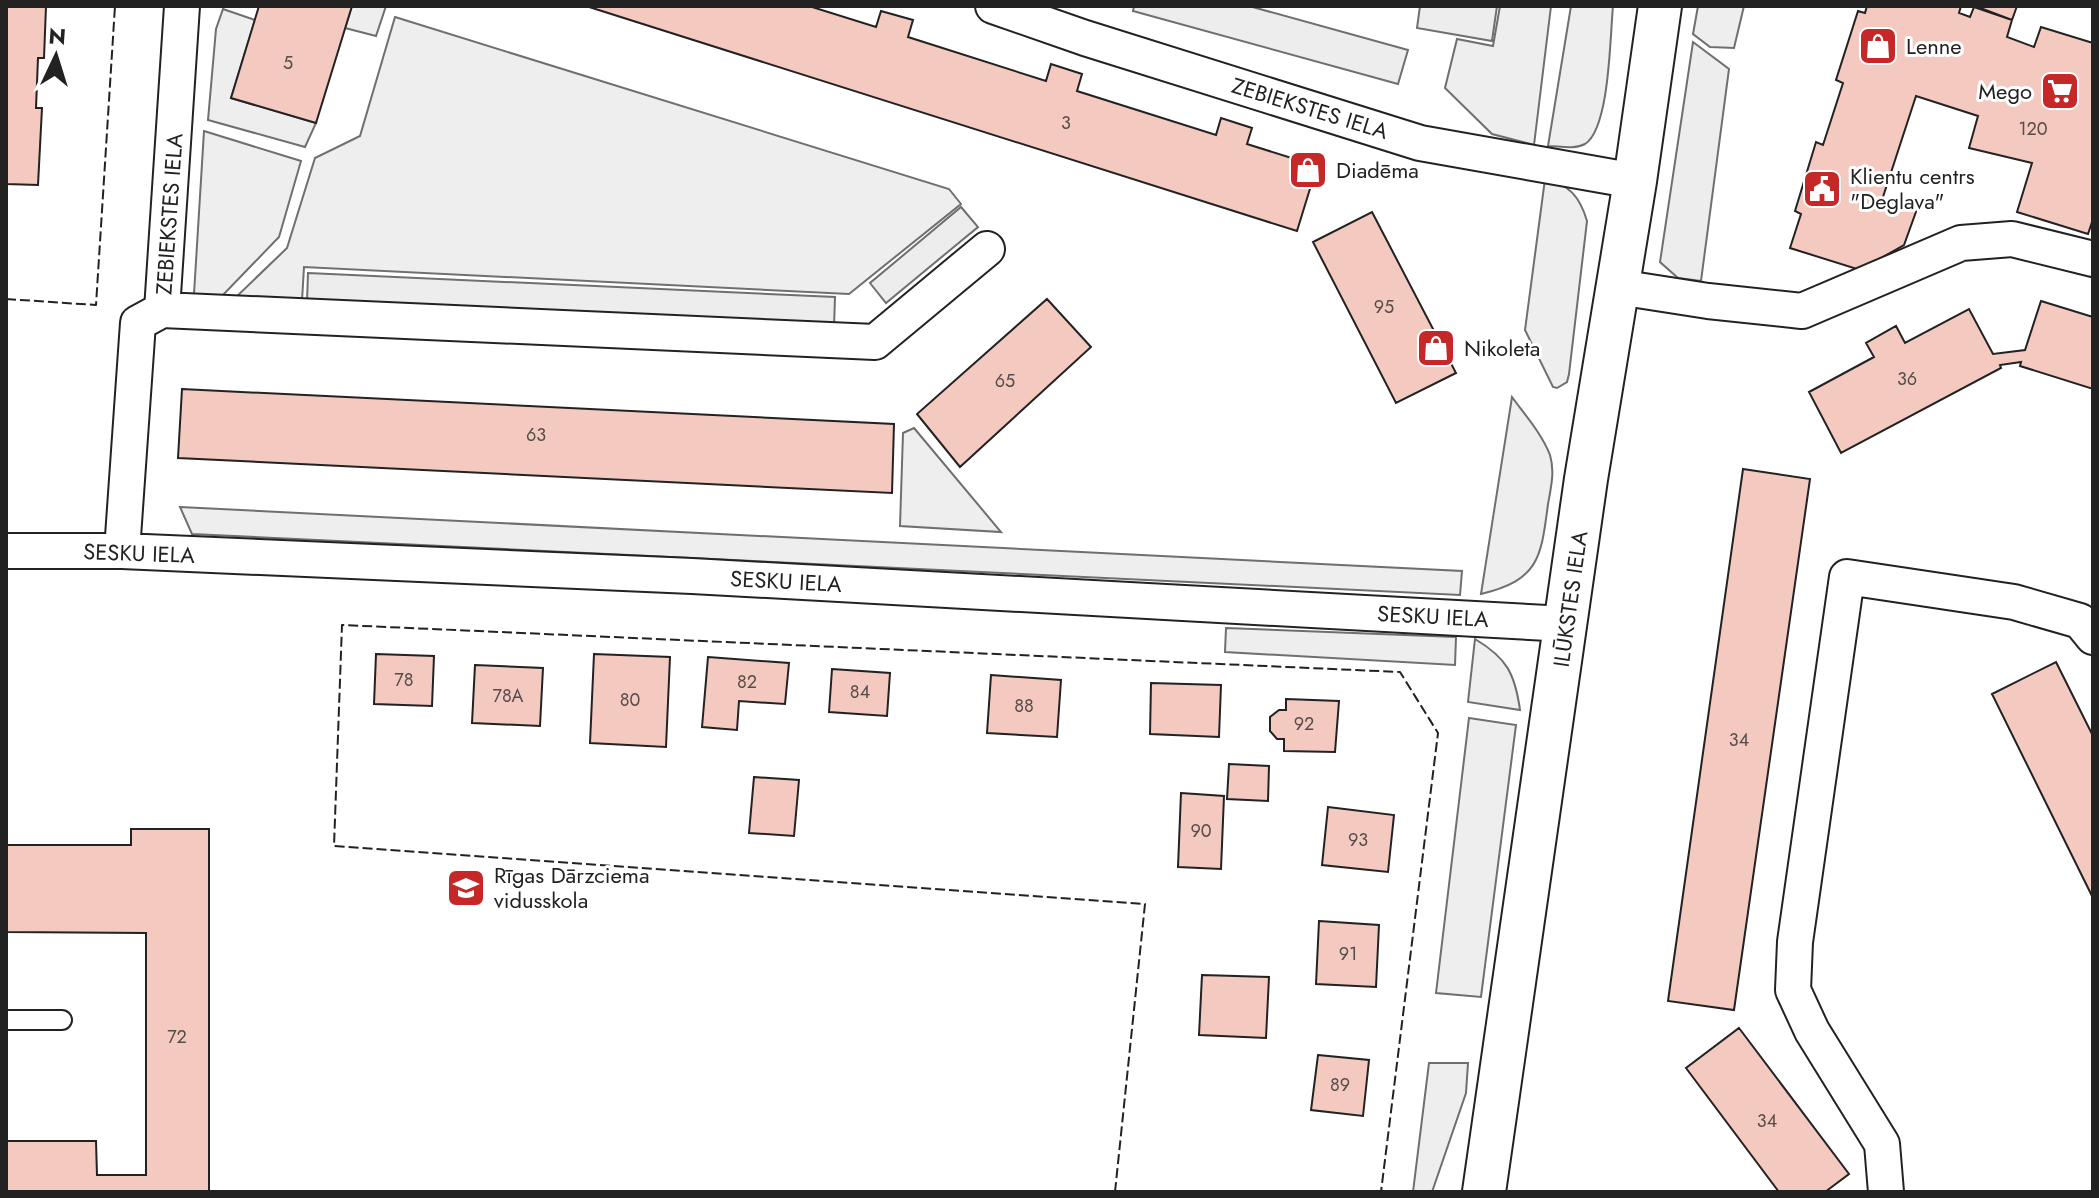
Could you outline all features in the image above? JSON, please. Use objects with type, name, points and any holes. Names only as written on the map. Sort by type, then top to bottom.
[{"type":"street","name":"ZEBIEKSTES IELA","points":[[122,551],[138,323],[162,310],[182,6]]},
{"type":"street","name":"ZEBIEKSTES IELA","points":[[993,6],[1420,143],[1635,181]]},
{"type":"street","name":"ILŪKSTES IELA","points":[[1484,1192],[1586,479],[1660,6]]},
{"type":"street","points":[[1618,287],[1802,311],[1961,243],[2012,239],[2093,259]]},
{"type":"street","points":[[162,310],[875,342],[987,249]]},
{"type":"street","name":"SESKU IELA","points":[[6,551],[122,551],[692,576],[1566,624]]},
{"type":"street","points":[[1886,1192],[1882,1144],[1812,1031],[1793,990],[1795,942],[1847,577],[2014,602],[2080,621],[2093,637]]},
{"type":"lane","points":[[6,1020],[62,1020]]},
{"type":"shaded area","points":[[352,6],[386,6],[376,36],[345,28]]},
{"type":"shaded area","points":[[1134,6],[1249,6],[1408,50],[1398,84],[1133,11]]},
{"type":"shaded area","points":[[1420,6],[1497,6],[1492,41],[1417,28]]},
{"type":"shaded area","points":[[1500,6],[1551,6],[1534,145],[1492,134],[1445,88],[1457,39],[1493,46]]},
{"type":"shaded area","points":[[1571,6],[1613,6],[1604,101],[1600,120],[1585,144],[1548,146]]},
{"type":"shaded area","points":[[1698,6],[1744,6],[1734,48],[1710,47],[1693,34]]},
{"type":"shaded area","points":[[223,9],[255,20],[231,98],[316,123],[305,147],[208,120],[216,29]]},
{"type":"shaded area","points":[[395,17],[949,189],[961,204],[849,294],[304,267],[302,301],[234,299],[287,248],[315,158],[360,136]]},
{"type":"shaded area","points":[[1693,42],[1729,69],[1701,281],[1678,278],[1660,262]]},
{"type":"shaded area","points":[[204,131],[301,161],[279,237],[222,296],[194,294]]},
{"type":"shaded area","points":[[1545,179],[1561,184],[1572,193],[1587,221],[1569,374],[1567,382],[1557,388],[1553,387],[1525,330]]},
{"type":"shaded area","points":[[961,207],[978,227],[886,303],[870,283]]},
{"type":"shaded area","points":[[308,273],[835,297],[834,327],[307,302]]},
{"type":"shaded area","points":[[1512,397],[1538,432],[1550,455],[1552,480],[1543,539],[1534,564],[1526,574],[1515,582],[1481,594]]},
{"type":"shaded area","points":[[914,428],[1001,532],[900,526],[903,433]]},
{"type":"shaded area","points":[[180,507],[1462,571],[1460,595],[192,534]]},
{"type":"shaded area","points":[[1226,628],[1456,637],[1455,665],[1225,652]]},
{"type":"shaded area","points":[[1475,639],[1495,653],[1508,668],[1520,710],[1468,702]]},
{"type":"shaded area","points":[[1469,718],[1516,725],[1481,997],[1436,993]]},
{"type":"shaded area","points":[[1429,1063],[1468,1063],[1466,1093],[1432,1192],[1413,1192]]},
{"type":"building","points":[[6,6],[46,6],[44,58],[38,58],[36,108],[42,108],[38,185],[6,184]]},
{"type":"building","points":[[259,6],[352,6],[316,123],[231,98]]},
{"type":"building","points":[[586,6],[809,6],[876,27],[881,11],[913,20],[908,37],[1046,81],[1051,64],[1082,74],[1077,91],[1216,135],[1221,118],[1252,128],[1247,144],[1317,166],[1297,231]]},
{"type":"building","points":[[1867,6],[1961,6],[1959,13],[1970,17],[1974,7],[2012,20],[2007,37],[2034,47],[2041,27],[2093,43],[2093,219],[2088,234],[2017,212],[2032,163],[1969,148],[1978,116],[1916,96],[1882,200],[1917,209],[1904,245],[1860,270],[1790,248],[1801,214],[1795,211],[1816,142],[1823,145],[1843,83],[1836,80],[1858,11],[1865,13]]},
{"type":"building","points":[[1975,6],[2017,6],[2012,20]]},
{"type":"building","points":[[1372,212],[1456,373],[1396,403],[1313,242]]},
{"type":"building","points":[[1047,299],[1091,347],[960,467],[917,414]]},
{"type":"building","points":[[2041,301],[2093,317],[2093,389],[2020,366],[2021,362],[2000,365],[2001,368],[1841,453],[1809,392],[1874,357],[1866,343],[1896,326],[1905,343],[1969,309],[1993,354],[2025,350]]},
{"type":"building","points":[[182,389],[894,424],[892,493],[178,458]]},
{"type":"building","points":[[1743,469],[1810,479],[1734,1010],[1668,1001]]},
{"type":"building","points":[[376,654],[434,656],[432,706],[374,704]]},
{"type":"building","points":[[594,654],[670,657],[666,747],[590,743]]},
{"type":"building","points":[[708,657],[789,663],[785,704],[739,701],[737,730],[702,727]]},
{"type":"building","points":[[2056,662],[2093,736],[2093,898],[1992,694]]},
{"type":"building","points":[[475,665],[543,668],[540,726],[472,723]]},
{"type":"building","points":[[832,669],[890,673],[887,716],[829,712]]},
{"type":"building","points":[[991,675],[1061,680],[1057,737],[987,733]]},
{"type":"building","points":[[1151,683],[1221,685],[1219,737],[1150,734]]},
{"type":"building","points":[[1286,699],[1339,701],[1335,752],[1284,751],[1284,739],[1277,739],[1270,731],[1270,717],[1279,710],[1286,710]]},
{"type":"building","points":[[1229,764],[1269,766],[1268,801],[1227,799]]},
{"type":"building","points":[[754,777],[799,780],[794,836],[749,833]]},
{"type":"building","points":[[1181,793],[1224,796],[1221,869],[1178,867]]},
{"type":"building","points":[[1328,807],[1394,815],[1388,872],[1322,865]]},
{"type":"building","points":[[131,829],[209,829],[209,1192],[6,1192],[6,1141],[96,1141],[97,1175],[146,1175],[146,933],[6,932],[6,845],[131,845]]},
{"type":"building","points":[[1319,921],[1379,925],[1376,987],[1316,984]]},
{"type":"building","points":[[1202,975],[1269,977],[1266,1038],[1199,1035]]},
{"type":"building","points":[[1739,1028],[1849,1174],[1825,1192],[1779,1192],[1686,1068]]},
{"type":"building","points":[[1318,1055],[1369,1060],[1363,1116],[1311,1110]]},
{"type":"fence","points":[[6,299],[96,305],[115,6]]},
{"type":"fence","points":[[1115,1192],[1145,904],[334,846],[342,625],[1400,672],[1438,733],[1381,1192]]},
{"type":"place","name":"Lenne","points":[[1878,46]]},
{"type":"place","name":"Mego","points":[[2060,91]]},
{"type":"place","name":"Diadēma","points":[[1308,170]]},
{"type":"place","name":"Klientu centrs \"Deglava\"","points":[[1822,189]]},
{"type":"place","name":"Nikoleta","points":[[1436,348]]},
{"type":"place","name":"Rīgas Dārzciema vidusskola","points":[[466,888]]}]
